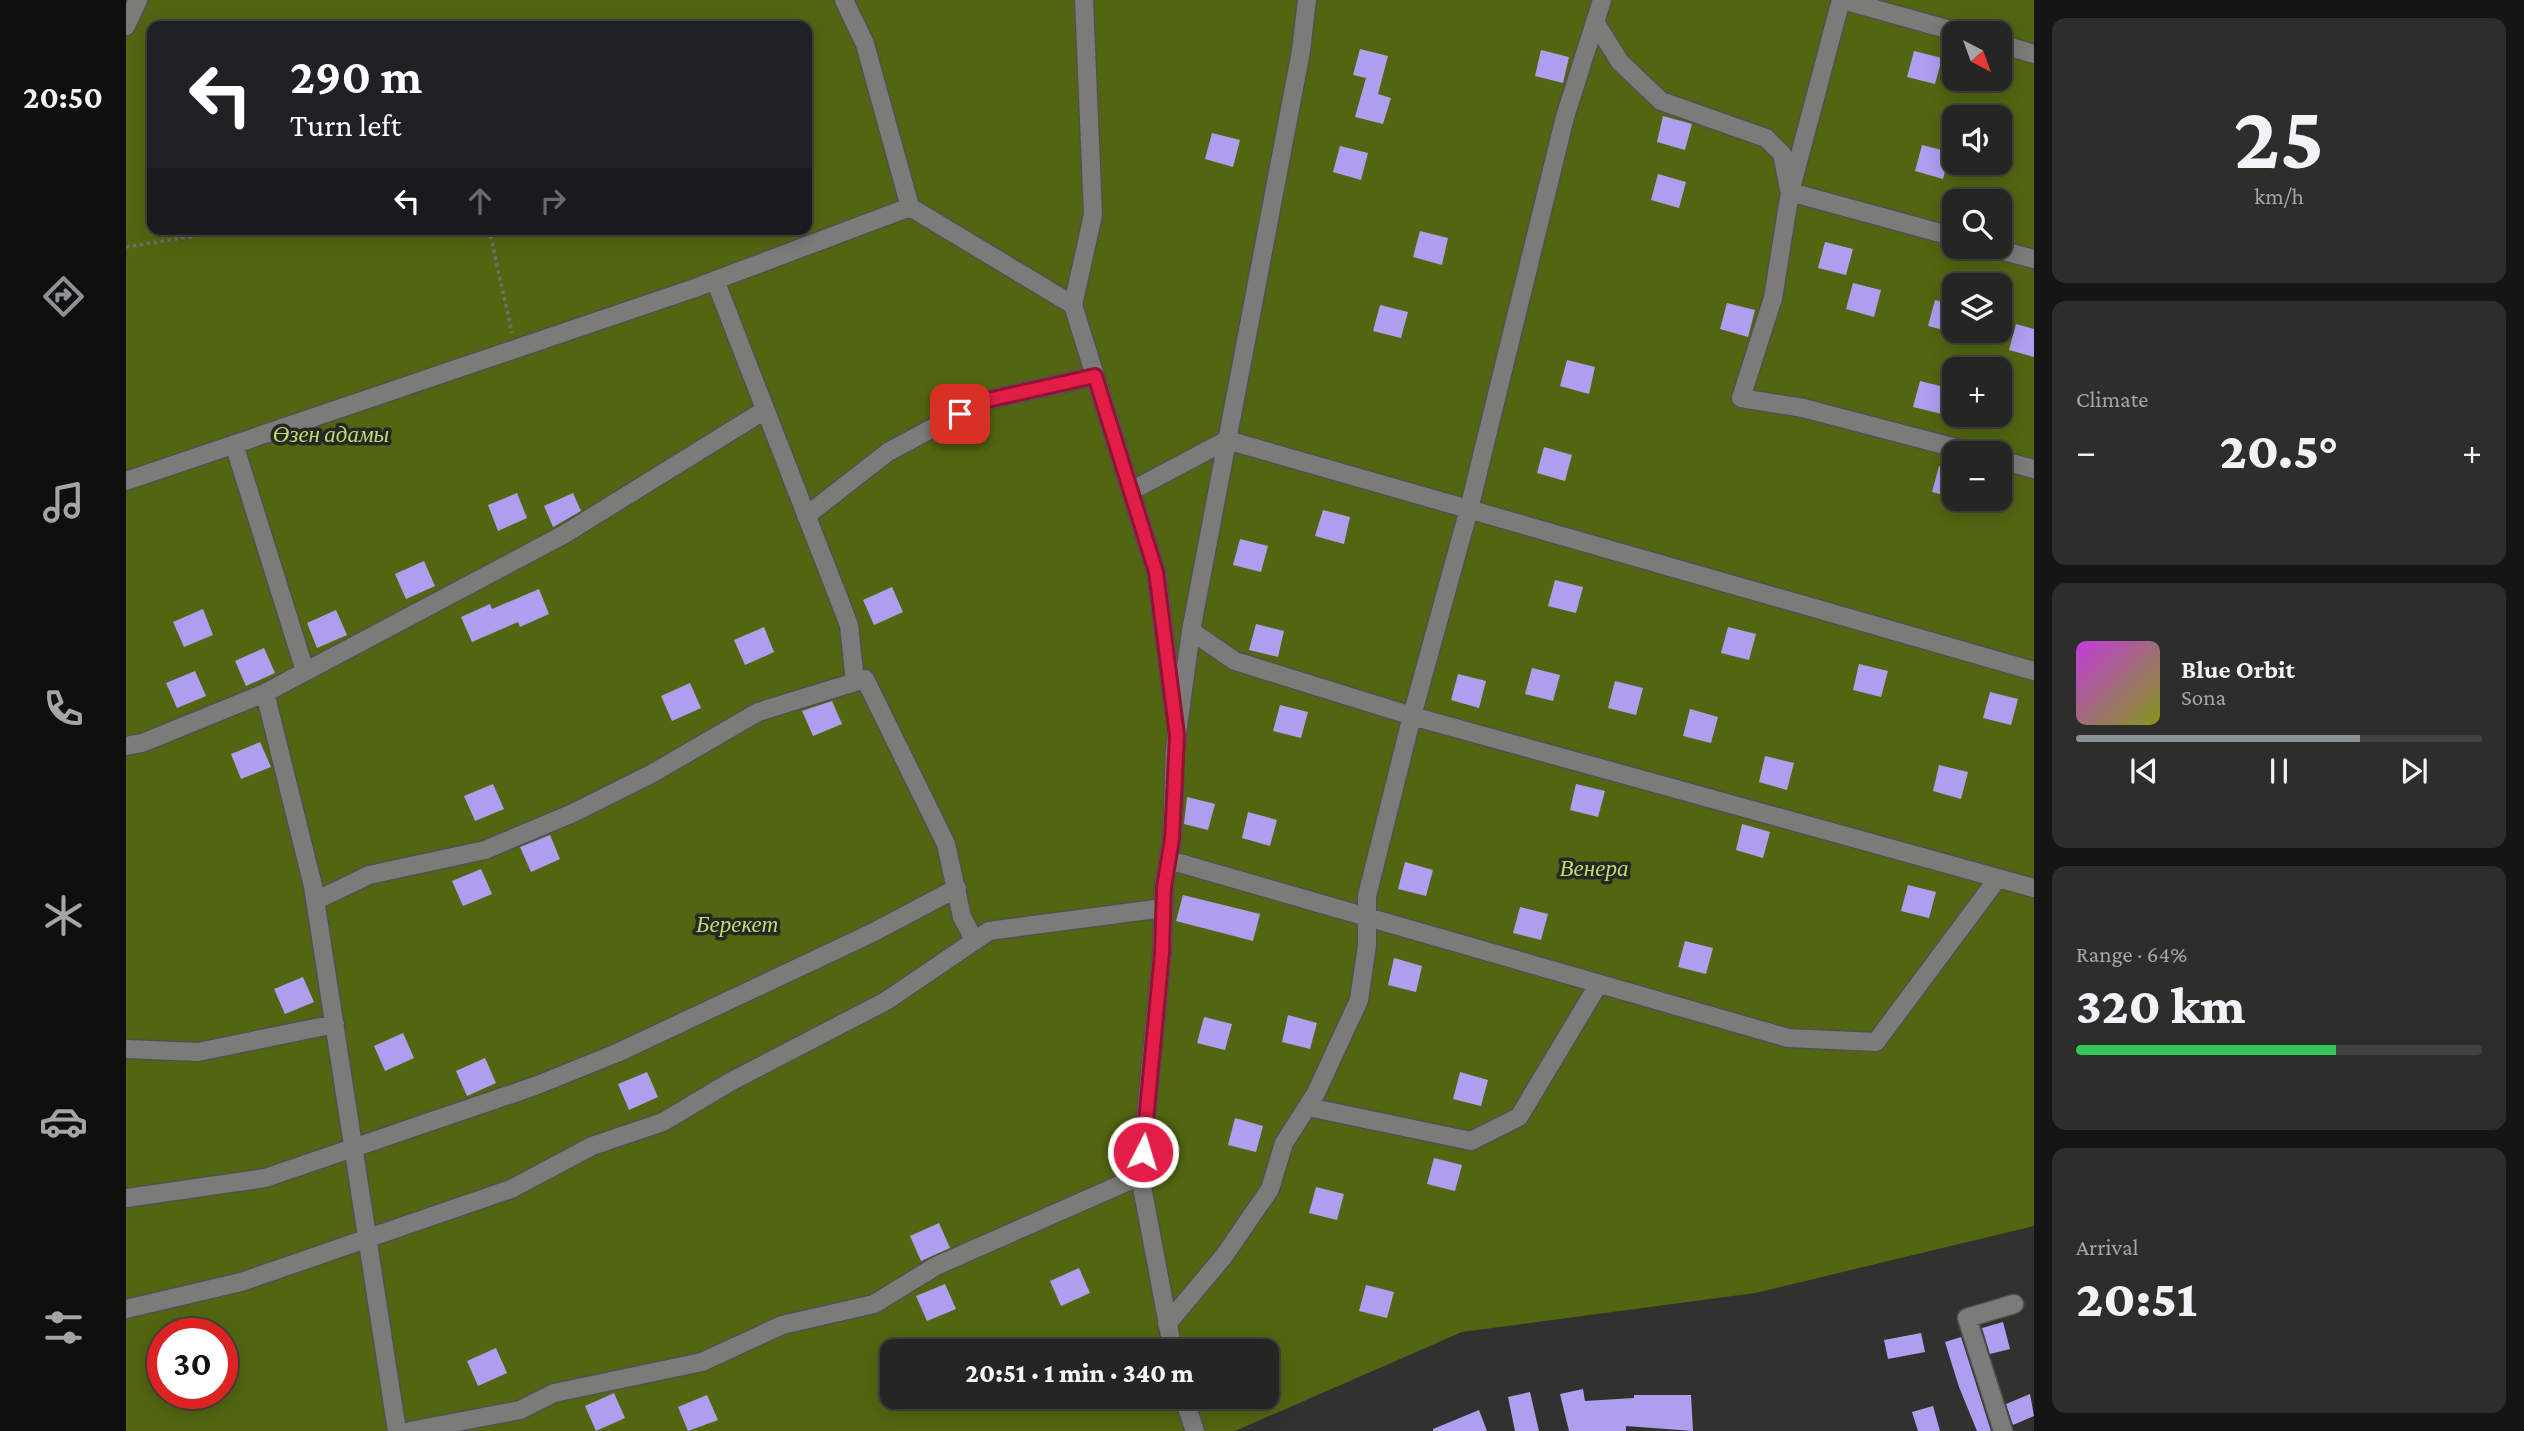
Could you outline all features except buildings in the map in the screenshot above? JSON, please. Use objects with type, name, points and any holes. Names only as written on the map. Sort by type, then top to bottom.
[{"type":"street","points":[[126,26],[138,0]]},
{"type":"street","points":[[844,0],[865,44],[909,207],[1073,305]]},
{"type":"street","points":[[1084,0],[1093,215],[1073,305],[1156,572],[1177,735]]},
{"type":"street","points":[[1170,1339],[1140,1176],[1162,953],[1177,735],[1191,631],[1301,51],[1307,0]]},
{"type":"street","points":[[1167,1324],[1224,1256],[1270,1189],[1284,1143],[1308,1107],[1359,1000],[1367,896],[1412,716],[1469,509],[1565,117],[1602,0]]},
{"type":"street","points":[[1942,28],[1842,0],[1790,192],[1773,298],[1741,398],[1803,408],[1942,444]]},
{"type":"street","points":[[1595,22],[1620,62],[1661,101],[1766,138],[1782,153],[1790,192]]},
{"type":"street","points":[[2012,48],[2034,54]]},
{"type":"street","points":[[1790,192],[1942,233]]},
{"type":"street","points":[[126,481],[715,280],[909,207]]},
{"type":"street","points":[[2012,254],[2032,261]]},
{"type":"street","points":[[715,280],[849,625],[860,680],[946,844],[962,917],[975,940]]},
{"type":"street","points":[[806,516],[888,452],[983,401],[1095,376]]},
{"type":"street","points":[[126,746],[142,743],[265,693],[563,535],[765,410]]},
{"type":"street","points":[[1131,491],[1227,440],[2034,671]]},
{"type":"street","points":[[234,444],[305,671]]},
{"type":"street","points":[[2012,463],[2034,469]]},
{"type":"street","points":[[1191,631],[1235,661],[1412,716],[2034,888]]},
{"type":"street","points":[[315,901],[369,875],[485,850],[573,813],[653,772],[758,712],[860,680]]},
{"type":"street","points":[[265,693],[315,901],[397,1431]]},
{"type":"street","points":[[1168,860],[1788,1038],[1877,1042],[1998,878]]},
{"type":"street","points":[[126,1198],[265,1178],[354,1149],[477,1103],[535,1086],[617,1053],[872,933],[957,888]]},
{"type":"street","points":[[126,1309],[241,1282],[511,1189],[592,1146],[663,1122],[730,1082],[886,1001],[989,931],[1163,908]]},
{"type":"street","points":[[1308,1107],[1471,1141],[1519,1117],[1598,985]]},
{"type":"street","points":[[126,1049],[198,1052],[335,1024]]},
{"type":"street","points":[[410,1431],[520,1410],[554,1393],[702,1362],[782,1325],[874,1304],[936,1266],[1140,1176]]},
{"type":"street","points":[[2003,1431],[1967,1318],[2014,1304]]},
{"type":"street","points":[[1188,1409],[1195,1431]]},
{"type":"path","points":[[126,247],[201,235]]},
{"type":"path","points":[[490,235],[515,349]]},
{"type":"green space","points":[[126,0],[2034,0],[2034,1226],[1755,1293],[1462,1332],[1235,1431],[126,1431]]},
{"type":"route","points":[[960,414],[983,401],[1095,376],[1156,572],[1177,735],[1172,839],[1164,887],[1162,953],[1143,1152]]},
{"type":"park label","name":"Өзен адамы","points":[[331,434]]},
{"type":"park label","name":"Венера","points":[[1594,868]]},
{"type":"park label","name":"Берекет","points":[[737,924]]}]
